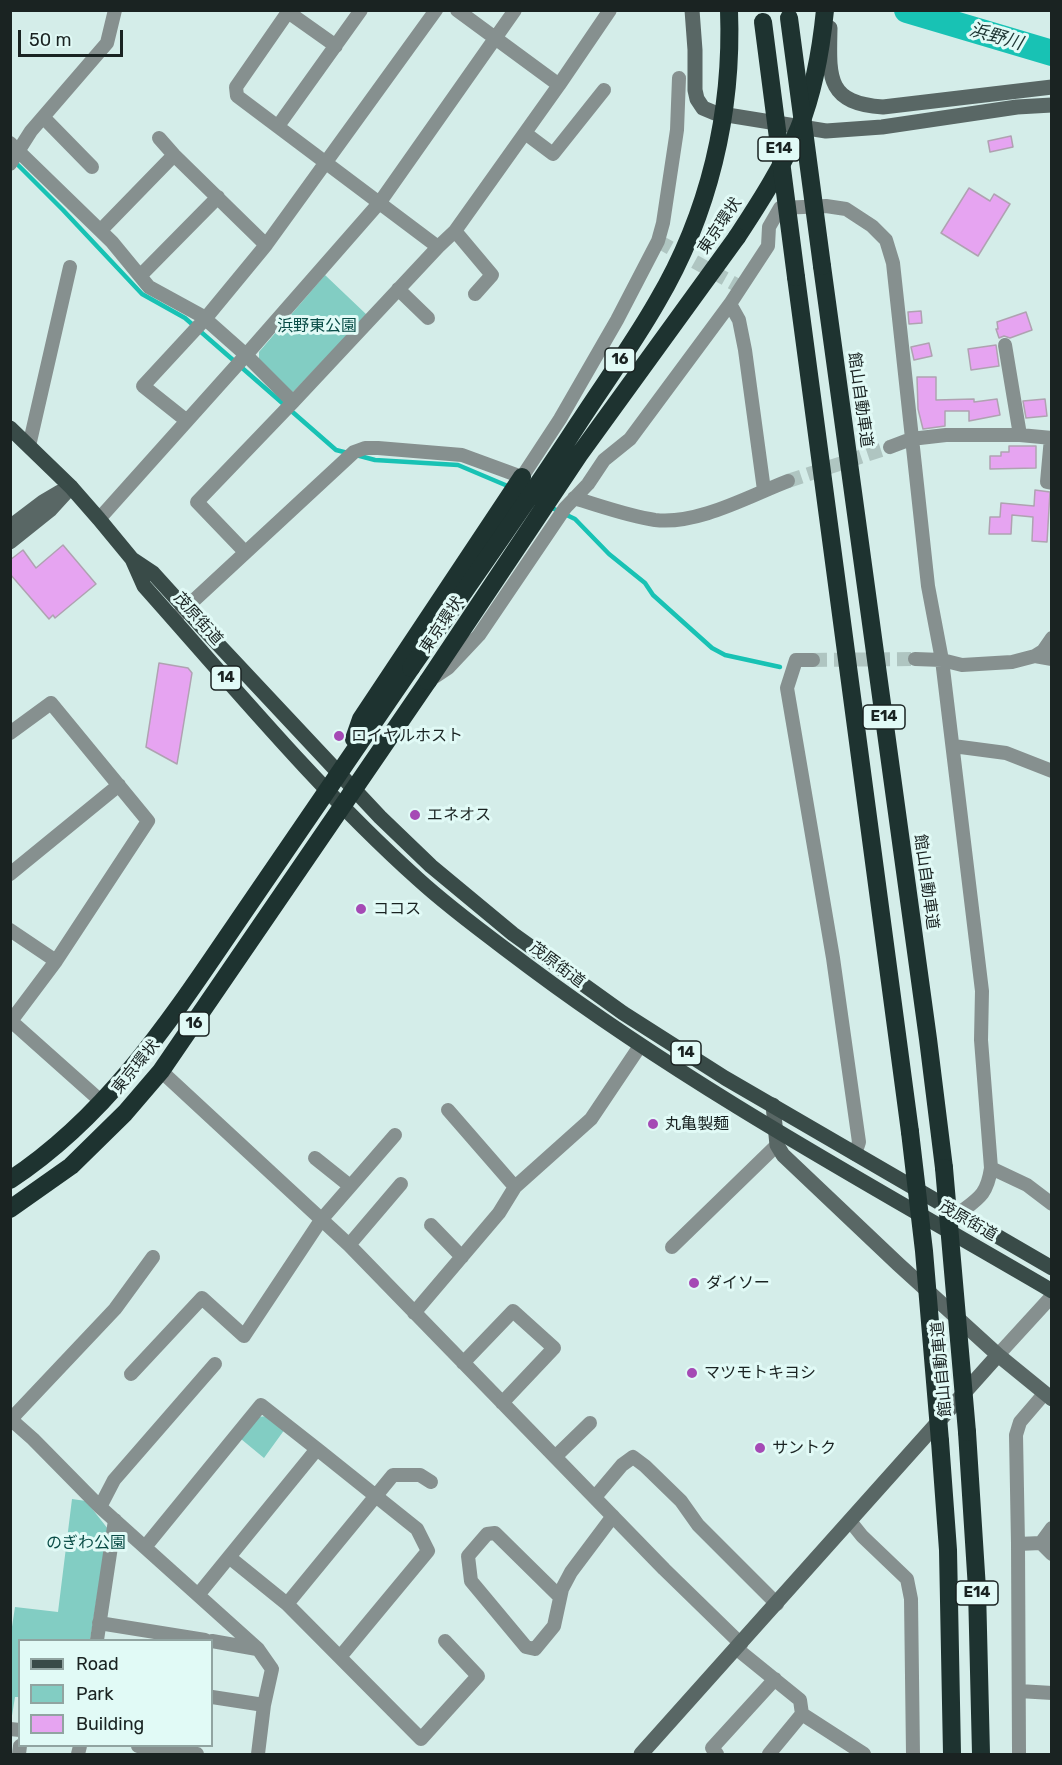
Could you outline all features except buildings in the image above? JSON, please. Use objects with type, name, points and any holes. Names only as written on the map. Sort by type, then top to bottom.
[{"type":"highway","name":"東京環状","points":[[10,1180],[58,1145],[103,1103],[129,1074],[158,1035],[566,443],[658,301],[687,245],[706,195],[718,150],[729,68],[729,10]]},
{"type":"highway","name":"東京環状","points":[[10,1209],[71,1166],[161,1071],[428,681],[579,455],[737,237],[764,195],[799,128],[813,82],[825,11]]},
{"type":"highway","name":"館山自動車道","points":[[789,14],[944,1168],[967,1432],[977,1588],[981,1755]]},
{"type":"highway","name":"館山自動車道","points":[[762,16],[924,1251],[948,1562],[952,1755]]},
{"type":"highway","name":"16","points":[[343,768],[361,719],[522,477]]},
{"type":"main road","name":"茂原街道","points":[[10,428],[71,487],[132,559],[153,573],[179,614],[327,791],[419,881],[580,1005],[679,1072],[1052,1291]]},
{"type":"main road","name":"茂原街道","points":[[179,614],[343,768],[354,790],[431,866],[513,934],[622,1013],[725,1078],[1052,1268]]},
{"type":"street","points":[[10,164],[14,147],[45,118],[107,43],[115,10]]},
{"type":"street","points":[[278,126],[361,10]]},
{"type":"street","points":[[187,421],[143,386],[205,319],[266,245],[436,10]]},
{"type":"street","points":[[457,10],[559,85]]},
{"type":"street","points":[[99,519],[380,202],[515,10]]},
{"type":"street","points":[[244,552],[197,502],[455,231],[610,10]]},
{"type":"street","points":[[692,10],[697,99],[704,108],[715,113],[826,131],[882,127],[1017,106],[1052,105]]},
{"type":"street","points":[[825,11],[830,24],[829,56],[833,84],[841,95],[853,102],[866,106],[884,106],[1052,87]]},
{"type":"street","points":[[336,46],[288,12],[236,87],[237,96],[438,247]]},
{"type":"street","points":[[179,614],[354,452],[365,448],[462,455],[522,477],[560,419],[617,320],[658,241],[663,223],[677,130],[679,78]]},
{"type":"street","points":[[525,133],[553,154],[604,90]]},
{"type":"street","points":[[45,118],[92,167]]},
{"type":"street","points":[[159,138],[266,245]]},
{"type":"street","points":[[14,147],[101,230],[149,287],[188,307],[205,319],[246,355],[293,402]]},
{"type":"street","points":[[101,230],[174,155]]},
{"type":"street","points":[[140,276],[218,197]]},
{"type":"street","points":[[428,681],[448,668],[479,635],[565,508],[588,484],[604,460],[630,439],[730,304],[768,246],[769,227],[780,208],[837,207],[846,209],[872,226],[886,240],[893,262],[928,586],[942,660],[982,991],[981,1040],[992,1168],[988,1186],[977,1199],[958,1214]]},
{"type":"street","points":[[455,231],[492,275],[475,294]]},
{"type":"street","points":[[29,446],[70,267]]},
{"type":"street","points":[[398,289],[428,318]]},
{"type":"street","points":[[730,304],[739,320],[745,350],[764,490]]},
{"type":"street","points":[[1005,345],[1020,435]]},
{"type":"street","points":[[890,447],[911,438],[946,435],[1020,435],[1051,438],[1047,482],[1052,483]]},
{"type":"street","points":[[574,498],[626,514],[657,520],[677,519],[711,512],[789,481]]},
{"type":"street","points":[[10,527],[43,502],[71,487]]},
{"type":"street","points":[[10,542],[50,510],[71,487]]},
{"type":"street","points":[[915,659],[942,660],[962,665],[1012,662],[1035,656],[1043,651],[1052,638]]},
{"type":"street","points":[[1035,656],[1052,659]]},
{"type":"street","points":[[813,660],[796,660],[787,688],[833,958],[859,1142],[855,1154]]},
{"type":"street","points":[[10,733],[51,704],[148,821],[56,961],[11,1021],[103,1103]]},
{"type":"street","points":[[953,746],[1006,753],[1052,771]]},
{"type":"street","points":[[10,874],[119,785]]},
{"type":"street","points":[[10,930],[56,961]]},
{"type":"street","points":[[414,1313],[499,1213],[515,1188],[591,1119],[640,1046]]},
{"type":"street","points":[[161,1071],[349,1245],[739,1646],[800,1700],[802,1714],[769,1755]]},
{"type":"street","points":[[773,1105],[777,1145],[783,1155],[998,1355],[1048,1396],[1020,1422],[1016,1435],[1019,1755]]},
{"type":"street","points":[[447,1110],[515,1188]]},
{"type":"street","points":[[131,1374],[202,1298],[244,1336],[321,1220],[395,1135]]},
{"type":"street","points":[[672,1247],[777,1145]]},
{"type":"street","points":[[315,1158],[350,1186]]},
{"type":"street","points":[[992,1168],[1050,1199]]},
{"type":"street","points":[[349,1245],[401,1184]]},
{"type":"street","points":[[431,1225],[462,1257]]},
{"type":"street","points":[[153,1257],[115,1309],[11,1417],[100,1507],[258,1649],[272,1669],[264,1705],[258,1755]]},
{"type":"street","points":[[641,1755],[1052,1296]]},
{"type":"street","points":[[463,1363],[513,1311],[554,1348],[502,1403]]},
{"type":"street","points":[[100,1507],[114,1480],[214,1364]]},
{"type":"street","points":[[145,1547],[261,1405],[417,1529],[428,1551],[340,1657]]},
{"type":"street","points":[[555,1457],[590,1423]]},
{"type":"street","points":[[198,1595],[316,1449]]},
{"type":"street","points":[[595,1497],[622,1465],[633,1457],[681,1501],[698,1525],[777,1604]]},
{"type":"street","points":[[287,1604],[393,1475],[420,1475],[431,1482]]},
{"type":"street","points":[[560,1597],[495,1533],[487,1534],[468,1556],[471,1581],[526,1647],[535,1650],[554,1626],[560,1597],[571,1572],[613,1516]]},
{"type":"street","points":[[97,1639],[115,1520]]},
{"type":"street","points":[[850,1521],[907,1580],[911,1599],[913,1755]]},
{"type":"street","points":[[1041,1543],[1052,1528]]},
{"type":"street","points":[[1018,1544],[1041,1543],[1052,1554]]},
{"type":"street","points":[[229,1557],[287,1604],[421,1738],[478,1676],[445,1641]]},
{"type":"street","points":[[99,1623],[194,1639]]},
{"type":"street","points":[[213,1641],[258,1649]]},
{"type":"street","points":[[717,1755],[712,1748],[775,1679]]},
{"type":"street","points":[[1019,1691],[1052,1693]]},
{"type":"street","points":[[213,1697],[264,1705]]},
{"type":"street","points":[[802,1714],[864,1755]]},
{"type":"street","points":[[145,1747],[197,1755]]},
{"type":"green space","name":"浜野東公園","points":[[325,275],[367,315],[291,394],[259,365],[259,352]]},
{"type":"green space","points":[[268,1416],[285,1429],[264,1458],[241,1439],[257,1417]]},
{"type":"green space","name":"のぎわ公園","points":[[72,1499],[86,1501],[108,1529],[90,1639],[18,1639],[18,1697],[15,1697],[11,1722],[10,1640],[15,1607],[58,1612]]},
{"type":"waterway","name":"浜野川","points":[[907,10],[1052,53]]},
{"type":"waterway","points":[[13,160],[142,294],[185,318],[336,450],[348,453]]},
{"type":"waterway","points":[[356,455],[375,460],[458,465],[510,487]]},
{"type":"waterway","points":[[550,507],[575,519],[609,554],[645,583],[653,595],[712,648],[725,655],[780,667]]},
{"type":"tunnel","points":[[658,241],[740,287]]},
{"type":"tunnel","points":[[788,481],[890,447]]},
{"type":"tunnel","points":[[813,660],[915,659]]},
{"type":"place","name":"ロイヤルホスト","points":[[339,736]]},
{"type":"place","name":"エネオス","points":[[415,815]]},
{"type":"place","name":"ココス","points":[[361,909]]},
{"type":"place","name":"丸亀製麺","points":[[653,1124]]},
{"type":"place","name":"ダイソー","points":[[694,1283]]},
{"type":"place","name":"マツモトキヨシ","points":[[692,1373]]},
{"type":"place","name":"サントク","points":[[760,1448]]}]
